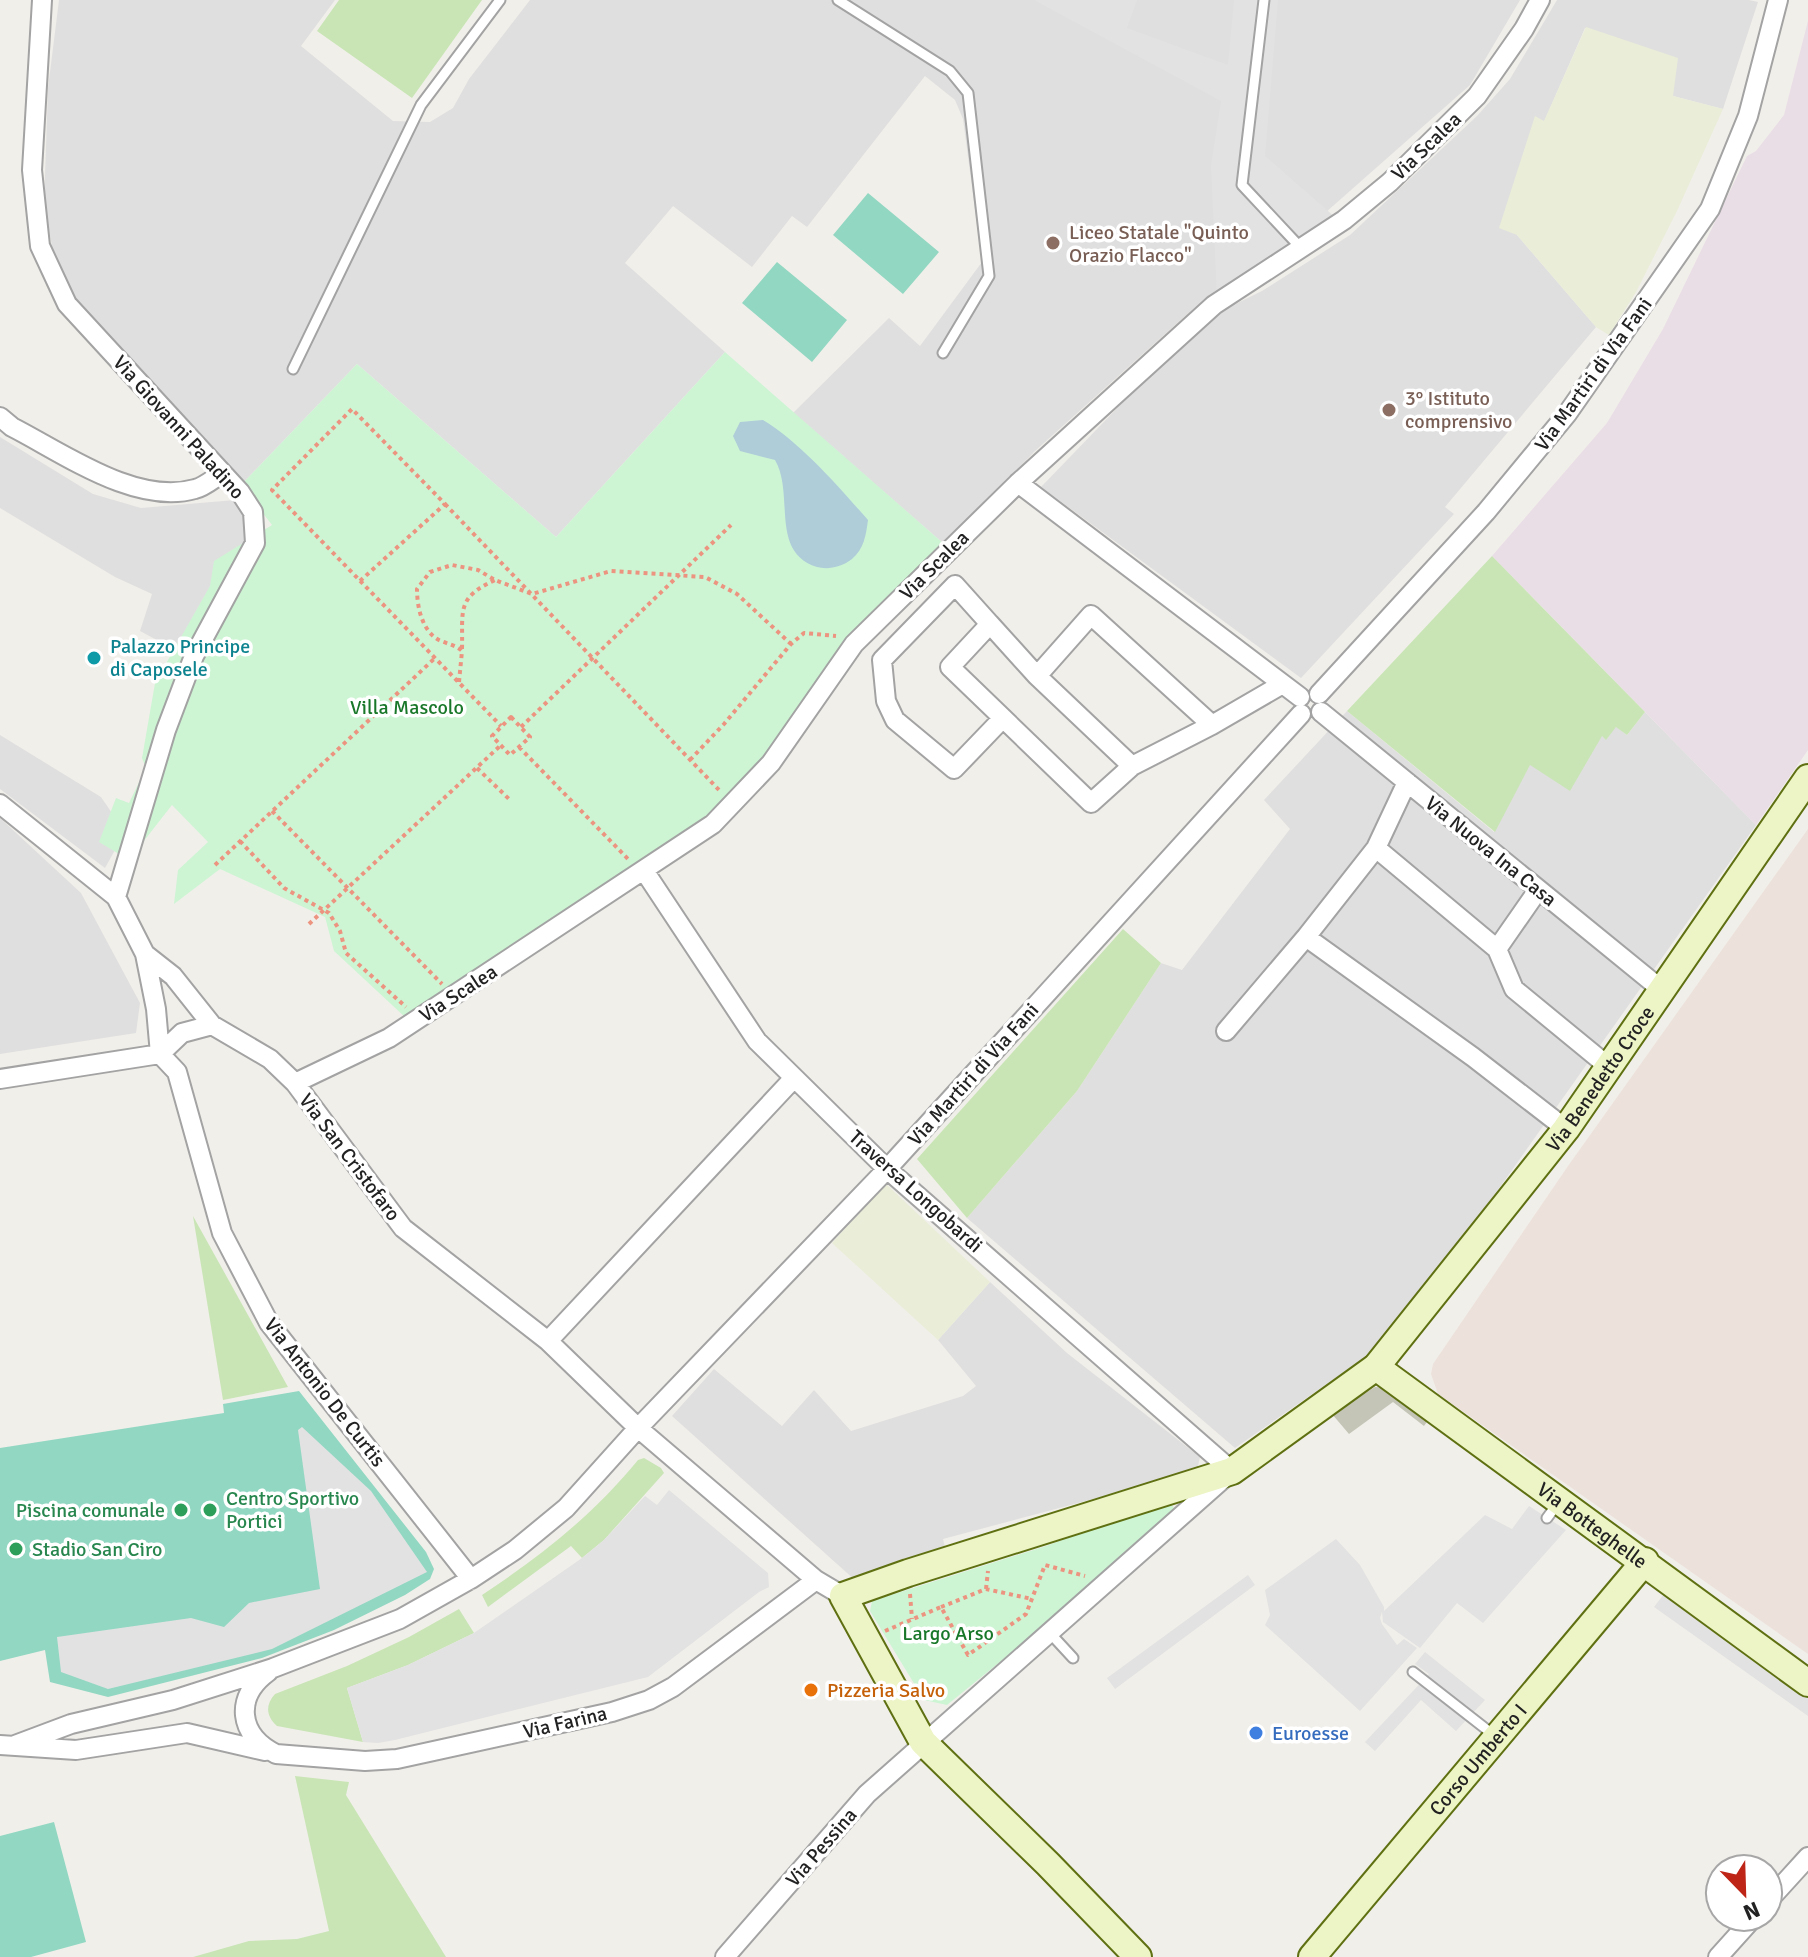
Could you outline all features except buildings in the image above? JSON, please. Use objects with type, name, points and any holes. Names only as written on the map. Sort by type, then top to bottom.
[{"type":"main road","name":"Via Benedetto Croce","points":[[1232,1471],[1376,1367],[1566,1129],[1808,778]]},
{"type":"main road","name":"Via Botteghelle","points":[[1376,1367],[1553,1509],[1645,1561],[1808,1683]]},
{"type":"main road","points":[[1138,1957],[923,1742],[843,1596],[894,1577],[1232,1471]]},
{"type":"main road","name":"Corso Umberto I","points":[[1312,1957],[1645,1561]]},
{"type":"street","name":"Via Giovanni Paladino","points":[[42,0],[32,170],[40,246],[67,304],[240,492],[253,512],[255,543],[194,656],[166,730],[116,897]]},
{"type":"street","name":"Via Scalea","points":[[295,1083],[389,1038],[640,867],[713,824],[771,763],[854,644],[1018,483],[1214,305],[1344,220],[1390,182],[1477,96],[1524,29],[1540,0]]},
{"type":"street","name":"Via Martiri di Via Fani","points":[[1320,703],[1567,414],[1710,209],[1748,116],[1778,0]]},
{"type":"street","points":[[0,417],[12,427],[116,481],[154,493],[196,489],[221,474]]},
{"type":"street","points":[[1018,483],[1281,685],[1300,705],[1307,692],[1320,703]]},
{"type":"street","points":[[1003,718],[954,769],[895,720],[886,701],[882,660],[955,585],[1037,676],[1132,766]]},
{"type":"street","points":[[1037,676],[1091,615],[1212,725]]},
{"type":"street","points":[[990,624],[950,667],[1091,803],[1132,766],[1281,685]]},
{"type":"street","name":"Via Nuova Ina Casa","points":[[1320,703],[1407,782],[1662,990]]},
{"type":"street","name":"Via Martiri di Via Fani","points":[[638,1428],[887,1169],[1300,705]]},
{"type":"street","points":[[1226,1031],[1376,848],[1407,782]]},
{"type":"street","points":[[0,804],[116,897],[145,954],[156,1009],[160,1054]]},
{"type":"street","points":[[1376,848],[1497,949],[1514,989],[1609,1067]]},
{"type":"street","name":"Traversa Longobardi","points":[[640,867],[757,1041],[887,1169],[1232,1471]]},
{"type":"street","points":[[1497,949],[1538,890]]},
{"type":"street","points":[[1306,937],[1473,1057],[1566,1129]]},
{"type":"street","points":[[0,1079],[160,1054],[182,1033],[212,1025],[173,976],[145,954]]},
{"type":"street","name":"Via San Cristofaro","points":[[212,1025],[270,1059],[295,1083],[403,1228],[548,1341],[638,1428],[816,1580]]},
{"type":"street","name":"Via Antonio De Curtis","points":[[160,1054],[177,1072],[222,1233],[269,1323],[471,1579]]},
{"type":"street","points":[[548,1341],[794,1078]]},
{"type":"street","name":"Via Farina","points":[[8,1745],[71,1724],[173,1700],[273,1668],[400,1619],[515,1550],[566,1508],[638,1428]]},
{"type":"street","points":[[923,1742],[1232,1471]]},
{"type":"street","points":[[816,1580],[843,1596]]},
{"type":"street","name":"Via Farina","points":[[8,1745],[76,1750],[187,1733],[276,1754],[365,1761],[397,1759],[612,1712],[649,1700],[673,1687],[816,1580]]},
{"type":"street","name":"Via Farina","points":[[273,1668],[255,1681],[244,1708],[246,1723],[253,1737],[276,1754]]},
{"type":"street","name":"Via Pessina","points":[[725,1957],[867,1794],[923,1742]]},
{"type":"street","points":[[1784,1883],[1808,1857]]},
{"type":"street","points":[[1718,1957],[1740,1933]]},
{"type":"lane","points":[[293,369],[421,105],[500,0]]},
{"type":"lane","points":[[838,0],[950,71],[968,93],[989,276],[943,353]]},
{"type":"lane","points":[[1264,0],[1242,185],[1300,247]]},
{"type":"lane","points":[[1049,1632],[1073,1658]]},
{"type":"lane","points":[[1413,1672],[1497,1737]]},
{"type":"path","points":[[501,726],[272,490],[352,409],[725,797]]},
{"type":"path","points":[[360,581],[445,504]]},
{"type":"path","points":[[521,727],[731,525]]},
{"type":"path","points":[[462,651],[436,639],[424,625],[417,601],[417,589],[430,572],[452,565],[478,570],[532,594],[611,571],[705,577],[737,594],[791,644]]},
{"type":"path","points":[[459,682],[464,604],[476,589],[495,580]]},
{"type":"path","points":[[690,760],[724,724],[782,651],[804,633],[842,636],[834,650]]},
{"type":"path","points":[[215,865],[435,658]]},
{"type":"path","points":[[511,717],[530,737],[510,755],[492,736],[501,726],[511,717]]},
{"type":"path","points":[[309,924],[501,745]]},
{"type":"path","points":[[519,747],[632,864],[640,867]]},
{"type":"path","points":[[477,768],[509,799]]},
{"type":"path","points":[[272,811],[444,986]]},
{"type":"path","points":[[240,841],[284,888],[325,910],[340,931],[346,953],[407,1008]]},
{"type":"path","points":[[941,1607],[968,1655],[1026,1614],[1045,1565],[1106,1581]]},
{"type":"path","points":[[867,1639],[986,1589],[1032,1599]]},
{"type":"shaded area","points":[[59,0],[335,0],[301,46],[393,121],[430,122],[453,108],[469,79],[530,0],[1520,0],[1470,85],[1325,213],[1204,299],[1035,451],[944,544],[793,413],[889,318],[920,346],[982,262],[963,119],[955,100],[925,76],[807,227],[792,216],[752,267],[673,206],[625,263],[725,352],[556,537],[357,364],[241,485],[70,295],[53,251],[44,205],[48,88]]},
{"type":"shaded area","points":[[1034,0],[1137,0],[1127,28],[1228,65],[1234,0],[1278,0],[1265,156],[1336,218],[1217,296],[1211,166],[1221,101]]},
{"type":"shaded area","points":[[1557,0],[1758,2],[1723,109],[1673,96],[1585,28],[1544,122],[1535,117],[1517,235],[1596,327],[1445,507],[1454,514],[1301,678],[1041,487],[1155,369],[1219,312],[1262,291],[1350,235],[1477,116],[1510,79]]},
{"type":"shaded area","points":[[1808,21],[1808,750],[1756,825],[1492,556],[1607,423],[1663,329],[1747,156],[1756,151],[1784,115]]},
{"type":"shaded area","points":[[0,437],[93,494],[141,508],[235,500],[247,523],[244,546],[183,654],[140,631],[152,594],[115,577],[0,508]]},
{"type":"shaded area","points":[[1347,711],[1494,832],[1530,764],[1602,736],[1606,739],[1616,726],[1627,735],[1645,712],[1756,825],[1500,1187],[1378,1348],[1235,1448],[967,1218],[1077,1091],[1161,963],[1182,970],[1290,829],[1264,800]]},
{"type":"shaded area","points":[[0,735],[101,797],[125,832],[105,868],[0,789]]},
{"type":"shaded area","points":[[0,818],[81,893],[140,1003],[136,1033],[0,1054]]},
{"type":"shaded area","points":[[1808,829],[1808,1654],[1438,1394],[1431,1374],[1433,1364],[1568,1166]]},
{"type":"shaded area","points":[[990,1282],[1067,1353],[1200,1457],[1198,1466],[1191,1473],[943,1539],[946,1551],[856,1581],[672,1416],[714,1369],[782,1426],[814,1390],[851,1431],[963,1396],[976,1386],[938,1340]]},
{"type":"shaded area","points":[[1375,1387],[1400,1389],[1433,1413],[1424,1426],[1393,1402],[1349,1434],[1332,1414]]},
{"type":"shaded area","points":[[302,1427],[371,1491],[427,1572],[272,1649],[108,1689],[61,1672],[57,1637],[191,1618],[224,1627],[249,1603],[320,1589],[298,1430]]},
{"type":"shaded area","points":[[669,1490],[768,1573],[769,1587],[648,1677],[395,1740],[363,1742],[347,1688],[408,1665],[474,1633],[582,1558],[604,1540],[645,1496],[657,1505]]},
{"type":"shaded area","points":[[1529,1506],[1566,1530],[1483,1623],[1457,1603],[1420,1648],[1383,1622],[1382,1612],[1382,1624],[1397,1645],[1404,1639],[1417,1648],[1360,1711],[1265,1625],[1270,1615],[1265,1590],[1336,1539],[1360,1565],[1384,1611],[1485,1515],[1512,1529]]},
{"type":"shaded area","points":[[1248,1575],[1255,1585],[1115,1689],[1107,1678]]},
{"type":"shaded area","points":[[1664,1594],[1808,1697],[1808,1716],[1654,1607]]},
{"type":"shaded area","points":[[1425,1652],[1485,1700],[1456,1731],[1421,1700],[1375,1751],[1365,1742],[1429,1674],[1415,1664]]},
{"type":"green space","points":[[339,0],[482,0],[412,98],[317,31]]},
{"type":"green space","points":[[1586,27],[1678,58],[1673,96],[1723,109],[1677,211],[1636,292],[1609,335],[1596,327],[1517,235],[1499,228],[1535,116],[1544,121]]},
{"type":"green space","points":[[868,193],[939,252],[903,294],[833,235]]},
{"type":"green space","points":[[777,262],[847,320],[812,362],[742,303]]},
{"type":"green space","name":"Villa Mascolo","points":[[725,352],[944,544],[849,634],[781,737],[732,797],[706,822],[406,1018],[334,951],[325,917],[220,869],[174,904],[178,870],[208,842],[172,805],[129,860],[99,842],[116,798],[129,803],[146,768],[142,758],[155,683],[210,586],[214,561],[272,525],[241,485],[357,364],[556,537]]},
{"type":"green space","points":[[1492,556],[1645,712],[1627,735],[1616,727],[1606,740],[1602,736],[1570,791],[1530,765],[1495,832],[1347,711]]},
{"type":"green space","points":[[1123,929],[1161,963],[1077,1091],[967,1218],[917,1159]]},
{"type":"green space","points":[[886,1184],[990,1282],[938,1340],[832,1243]]},
{"type":"green space","points":[[193,1216],[288,1387],[223,1400]]},
{"type":"green space","name":"Centro Sportivo Portici","points":[[299,1391],[426,1552],[434,1569],[430,1579],[405,1595],[334,1630],[262,1658],[108,1697],[50,1682],[45,1650],[0,1661],[0,1448],[224,1413],[223,1404]]},
{"type":"green space","points":[[644,1458],[664,1473],[604,1540],[582,1558],[571,1546],[488,1607],[482,1595],[565,1534],[603,1499],[638,1460]]},
{"type":"green space","name":"Largo Arso","points":[[1172,1505],[1179,1516],[947,1705],[924,1700],[870,1611],[872,1601],[1046,1546],[1151,1507],[1158,1509]]},
{"type":"green space","points":[[459,1609],[474,1633],[408,1665],[347,1688],[363,1742],[277,1726],[271,1718],[268,1706],[275,1694],[347,1666]]},
{"type":"green space","points":[[295,1776],[349,1782],[346,1795],[446,1957],[193,1957],[249,1941],[297,1939],[329,1931]]},
{"type":"green space","points":[[54,1822],[86,1942],[31,1957],[0,1957],[0,1836]]},
{"type":"water","points":[[763,420],[805,453],[868,520],[862,546],[848,562],[835,567],[817,567],[802,559],[793,549],[788,536],[781,474],[775,460],[740,451],[733,436],[740,422]]},
{"type":"place","name":"Liceo Statale \"Quinto Orazio Flacco\"","points":[[1053,243]]},
{"type":"place","name":"3° Istituto comprensivo","points":[[1389,410]]},
{"type":"place","name":"Palazzo Principe di Caposele","points":[[94,658]]},
{"type":"place","name":"Piscina comunale","points":[[181,1510]]},
{"type":"place","name":"Centro Sportivo Portici","points":[[210,1510]]},
{"type":"place","name":"Stadio San Ciro","points":[[16,1549]]},
{"type":"place","name":"Pizzeria Salvo","points":[[811,1690]]},
{"type":"place","name":"Euroesse","points":[[1256,1733]]}]
